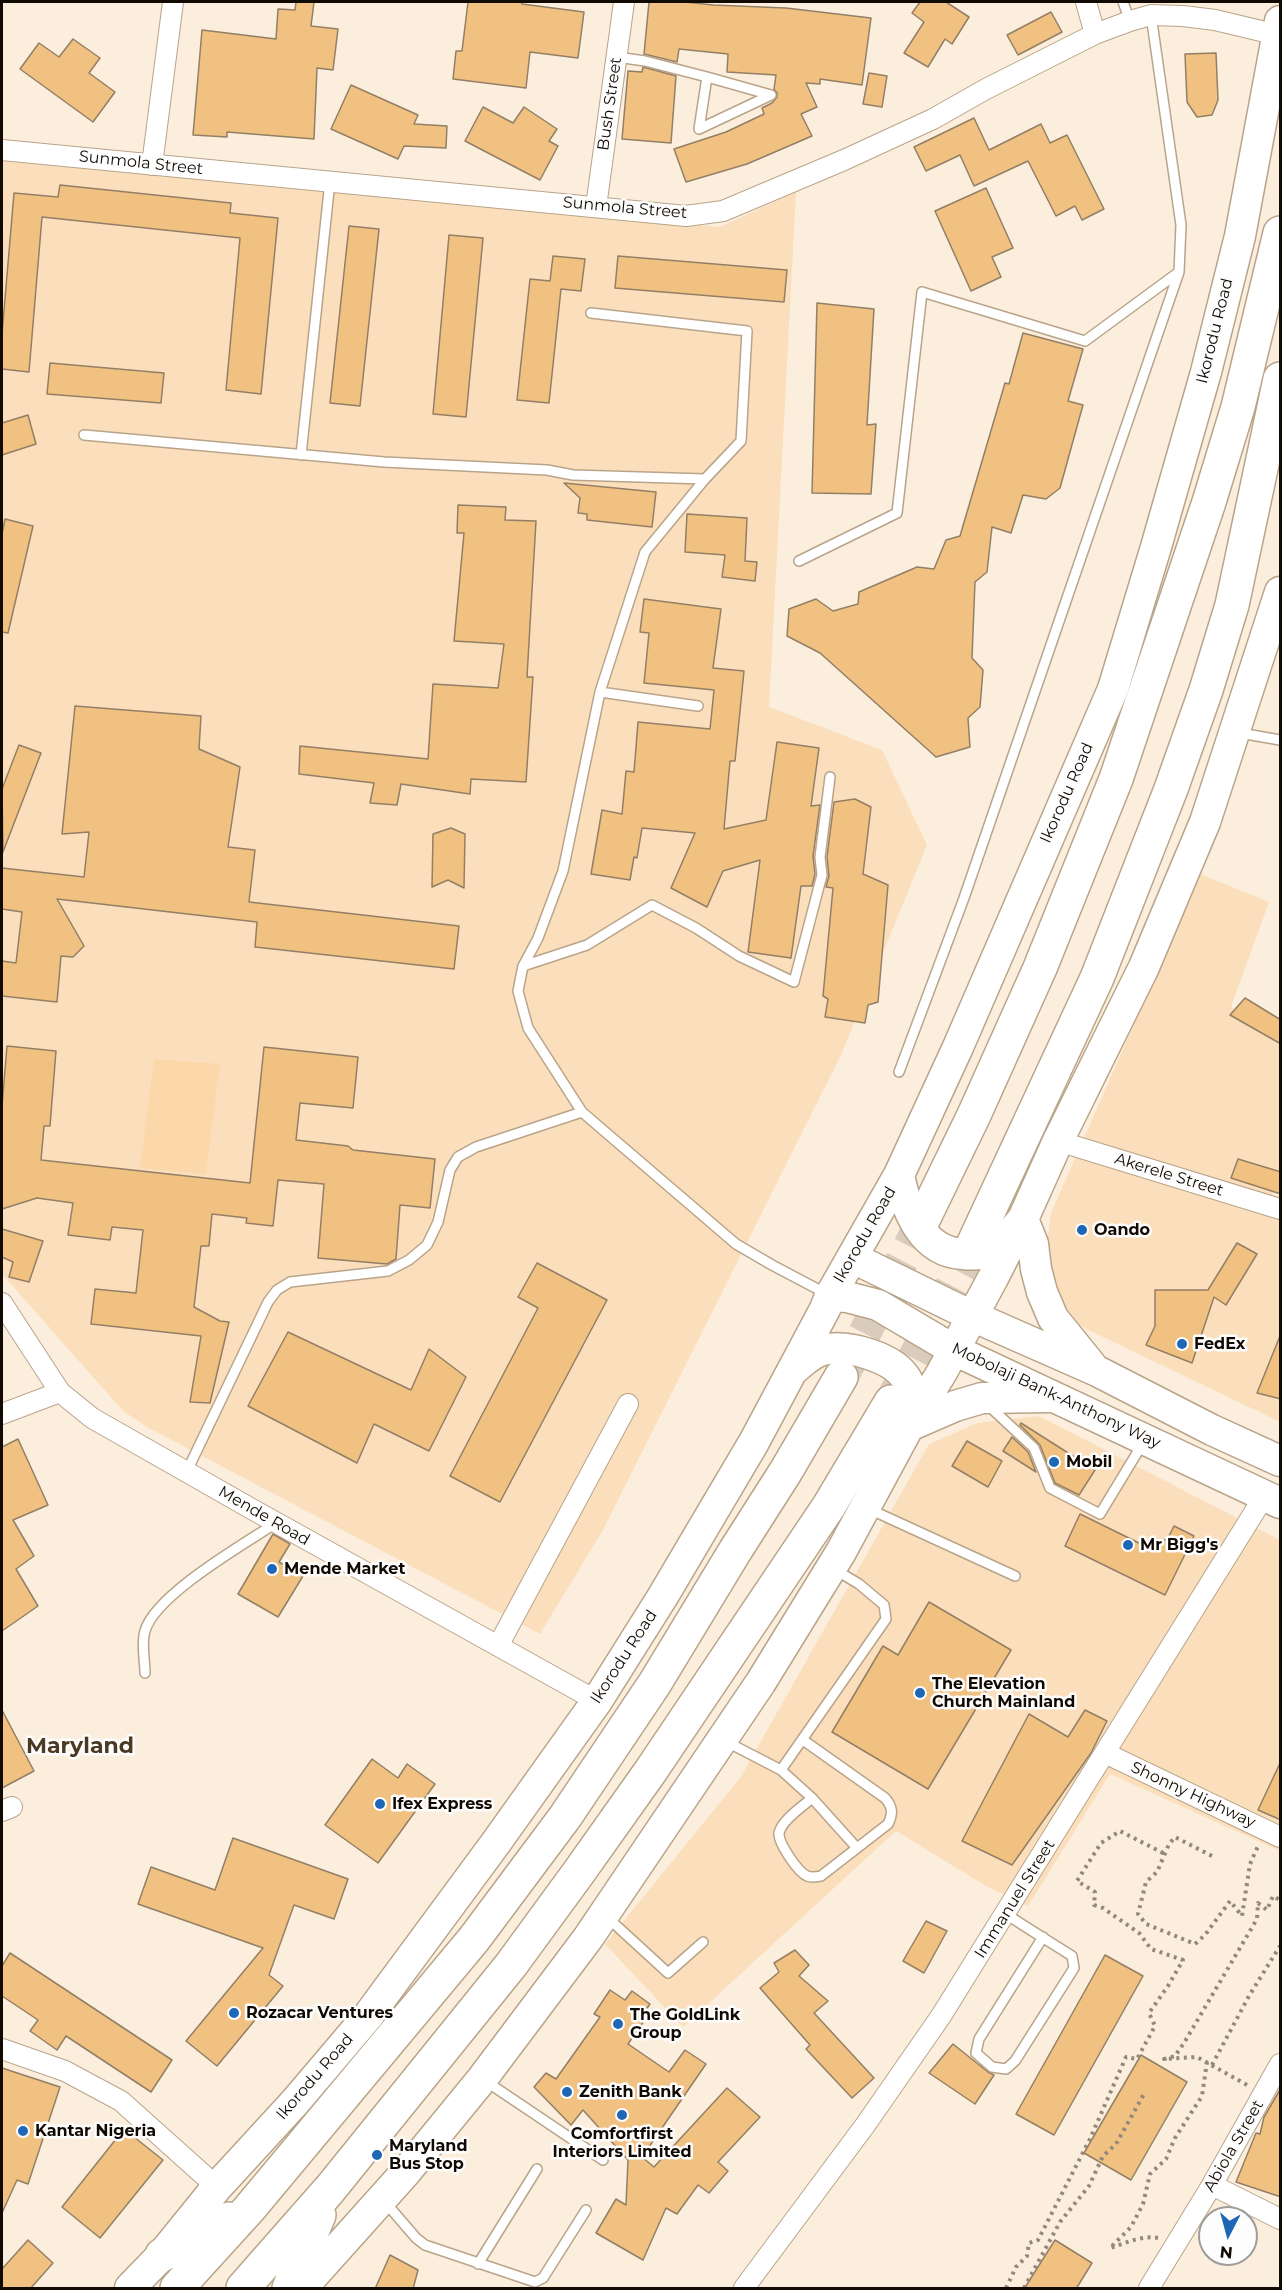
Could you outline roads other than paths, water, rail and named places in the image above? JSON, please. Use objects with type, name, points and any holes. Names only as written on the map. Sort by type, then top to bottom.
[{"type":"highway","points":[[921,1224],[974,1115],[1040,968],[1116,779],[1232,428],[1281,233]]},
{"type":"highway","points":[[971,1249],[1097,978],[1138,879],[1175,778],[1206,690],[1232,605],[1281,379]]},
{"type":"highway","name":"Ikorodu Road","points":[[177,2289],[249,2209],[474,1939],[565,1817],[655,1683],[786,1471],[841,1377]]},
{"type":"highway","points":[[243,2289],[330,2188],[511,1965],[650,1772],[829,1506],[900,1414]]},
{"type":"highway","points":[[289,2289],[330,2188]]},
{"type":"highway","points":[[162,2255],[249,2209]]},
{"type":"main road","name":"Ikorodu Road","points":[[130,2289],[368,2016],[597,1701],[703,1529],[899,1175],[958,1047],[1113,689],[1206,372],[1240,236],[1279,28]]},
{"type":"main road","points":[[900,1414],[954,1350],[1023,1219],[1058,1141],[1144,967],[1205,822],[1281,592]]},
{"type":"main road","points":[[899,1175],[912,1218],[927,1239],[946,1252],[975,1255],[989,1252],[1023,1219]]},
{"type":"main road","points":[[1023,1219],[1033,1244],[1042,1292],[1053,1318],[1097,1371]]},
{"type":"main road","points":[[853,1258],[972,1316],[1097,1371],[1212,1430],[1281,1461]]},
{"type":"main road","name":"Mobolaji Bank-Anthony Way","points":[[830,1296],[847,1297],[878,1305],[954,1350],[1273,1499]]},
{"type":"main road","points":[[302,2289],[382,2199],[482,2079],[604,1914],[722,1740],[832,1567],[864,1507],[900,1414],[911,1400],[907,1380],[895,1368],[879,1358],[858,1350],[825,1349],[810,1355],[793,1370]]},
{"type":"main road","points":[[900,1414],[955,1406],[982,1398],[1054,1397]]},
{"type":"street","points":[[152,165],[173,2]]},
{"type":"street","name":"Bush Street","points":[[596,207],[624,2]]},
{"type":"street","points":[[1086,2],[1095,34]]},
{"type":"street","name":"Sunmola Street","points":[[2,150],[520,198],[686,216],[723,211],[794,182],[933,119],[986,89],[1095,34],[1130,21],[1151,15],[1279,28]]},
{"type":"street","name":"Akerele Street","points":[[1058,1141],[1281,1209]]},
{"type":"street","name":"Mende Road","points":[[2,1303],[60,1392],[92,1418],[597,1701]]},
{"type":"street","points":[[2,1414],[60,1392]]},
{"type":"street","points":[[498,1646],[628,1404]]},
{"type":"street","name":"Immanuel Street","points":[[744,2289],[928,2036],[1105,1753],[1273,1499]]},
{"type":"street","name":"Shonny Highway","points":[[1105,1753],[1274,1834]]},
{"type":"street","points":[[2,2049],[65,2071],[121,2101],[217,2187]]},
{"type":"street","name":"Abiola Street","points":[[1149,2289],[1281,2064]]},
{"type":"street","points":[[1212,2185],[1281,2219]]},
{"type":"lane","points":[[1123,2],[1130,21]]},
{"type":"lane","points":[[899,1072],[964,898],[1179,272],[1181,225],[1151,15]]},
{"type":"lane","points":[[617,57],[645,61],[707,77],[771,95],[699,129],[707,77]]},
{"type":"lane","points":[[301,455],[330,182]]},
{"type":"lane","points":[[799,561],[897,513],[922,292],[1085,341],[1179,272]]},
{"type":"lane","points":[[591,313],[747,331],[741,441],[705,479],[645,552],[600,692],[563,871],[538,938],[523,966],[518,991],[528,1028],[582,1112],[736,1244],[830,1296]]},
{"type":"lane","points":[[84,435],[384,462],[547,470],[573,475],[705,479]]},
{"type":"lane","points":[[600,692],[698,706]]},
{"type":"lane","points":[[1234,732],[1281,740]]},
{"type":"lane","points":[[523,966],[587,945],[652,905],[696,928],[739,956],[794,982],[822,875],[820,857],[830,777]]},
{"type":"lane","points":[[187,1471],[268,1302],[277,1290],[290,1282],[388,1270],[409,1260],[427,1245],[438,1222],[450,1170],[458,1157],[476,1147],[582,1112]]},
{"type":"lane","points":[[982,1398],[1034,1448],[1050,1488],[1100,1514],[1146,1439]]},
{"type":"lane","points":[[864,1507],[1015,1576]]},
{"type":"lane","points":[[145,1673],[145,1631],[160,1606],[198,1574],[276,1523]]},
{"type":"lane","points":[[781,1770],[886,1619],[884,1605],[859,1584],[832,1567]]},
{"type":"lane","points":[[722,1740],[781,1770],[812,1798],[857,1848]]},
{"type":"lane","points":[[803,1740],[890,1804],[892,1815],[888,1824],[821,1875],[812,1878],[804,1875],[780,1842],[779,1832],[783,1824],[812,1798]]},
{"type":"lane","points":[[604,1914],[668,1973],[703,1942]]},
{"type":"lane","points":[[1006,1914],[1043,1937],[1072,1956],[1074,1968],[1015,2061],[1006,2069],[992,2067],[976,2053],[979,2039],[1043,1937]]},
{"type":"lane","points":[[482,2079],[603,2160]]},
{"type":"lane","points":[[478,2264],[537,2169]]},
{"type":"lane","points":[[382,2199],[425,2245],[526,2281],[535,2282],[543,2278],[586,2210]]},
{"type":"tunnel","points":[[842,1377],[921,1224]]},
{"type":"tunnel","points":[[891,1402],[971,1249]]},
{"type":"place","name":"Oando","points":[[1082,1230]]},
{"type":"place","name":"FedEx","points":[[1182,1344]]},
{"type":"place","name":"Mobil","points":[[1054,1462]]},
{"type":"place","name":"Mr Bigg's","points":[[1128,1545]]},
{"type":"place","name":"Mende Market","points":[[272,1569]]},
{"type":"place","name":"The Elevation Church Mainland","points":[[920,1693]]},
{"type":"place","name":"Ifex Express","points":[[380,1804]]},
{"type":"place","name":"Rozacar Ventures","points":[[234,2013]]},
{"type":"place","name":"The GoldLink Group","points":[[618,2024]]},
{"type":"place","name":"Zenith Bank","points":[[567,2092]]},
{"type":"place","name":"Comfortfirst Interiors Limited","points":[[622,2115]]},
{"type":"place","name":"Kantar Nigeria","points":[[23,2131]]},
{"type":"place","name":"Maryland Bus Stop","points":[[377,2155]]},
{"type":"district","name":"Maryland","points":[[80,1747]]}]
